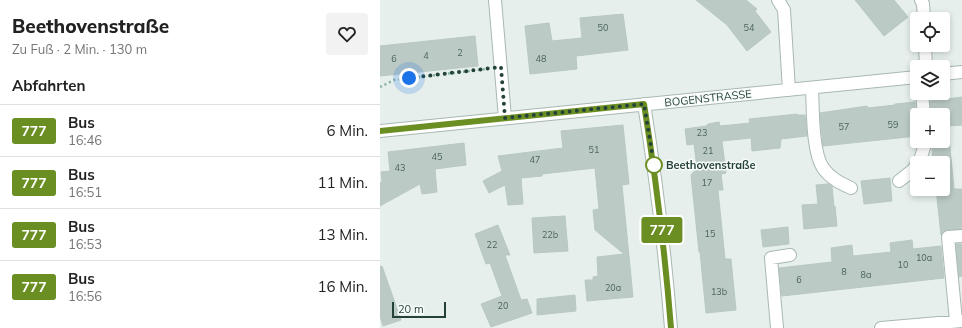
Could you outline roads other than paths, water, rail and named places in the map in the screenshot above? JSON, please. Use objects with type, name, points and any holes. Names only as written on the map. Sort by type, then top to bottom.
[{"type":"street","points":[[496,0],[505,118]]},
{"type":"street","points":[[778,0],[784,10],[789,90]]},
{"type":"street","points":[[921,0],[924,12]]},
{"type":"street","points":[[950,73],[962,72]]},
{"type":"street","name":"BOGENSTRASSE","points":[[380,131],[910,78]]},
{"type":"street","points":[[812,88],[816,151],[823,167],[836,181],[850,188]]},
{"type":"street","points":[[644,104],[654,166],[665,258],[671,328]]},
{"type":"street","points":[[899,181],[910,172]]},
{"type":"street","points":[[881,328],[959,321],[948,237],[962,236]]},
{"type":"street","points":[[777,328],[771,258],[790,255]]},
{"type":"place","name":"Beethovenstraße","points":[[654,165]]}]
